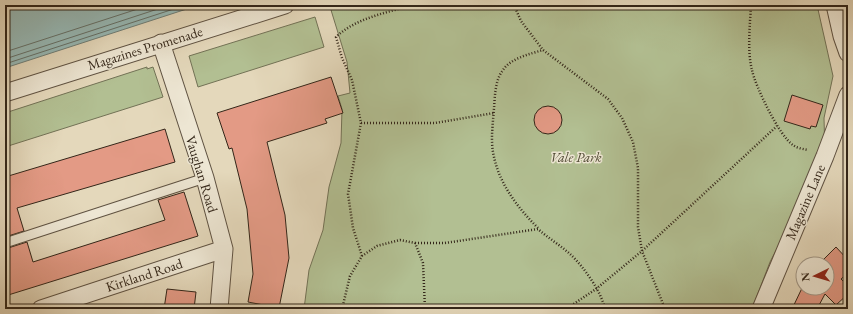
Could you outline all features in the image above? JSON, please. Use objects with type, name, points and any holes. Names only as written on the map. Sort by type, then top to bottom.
[{"type":"street","name":"Magazines Promenade","points":[[5,92],[285,5]]},
{"type":"street","points":[[834,5],[848,54]]},
{"type":"street","name":"Vaughan Road","points":[[161,43],[205,178],[224,249],[219,309]]},
{"type":"street","name":"Magazine Lane","points":[[761,309],[825,156],[848,95]]},
{"type":"street","name":"Kirkland Road","points":[[41,309],[224,249]]},
{"type":"lane","points":[[5,243],[205,178]]},
{"type":"path","points":[[362,256],[353,228],[348,194],[361,123],[352,80],[342,58],[336,37],[344,29],[354,23],[412,5]]},
{"type":"path","points":[[514,5],[521,21],[543,50],[608,99],[622,118],[633,142],[638,168],[638,227],[642,251],[665,309]]},
{"type":"path","points":[[751,5],[750,39],[752,70],[766,106],[777,126],[792,145],[825,156]]},
{"type":"path","points":[[543,50],[518,58],[503,70],[496,88],[492,137],[494,156],[499,174],[513,199],[538,229],[570,255],[587,274],[603,302],[605,309]]},
{"type":"path","points":[[361,123],[436,123],[494,113]]},
{"type":"path","points":[[566,309],[596,289],[642,251],[777,126]]},
{"type":"path","points":[[342,309],[350,276],[362,256],[377,246],[400,240],[415,243],[445,243],[538,229]]},
{"type":"path","points":[[415,243],[423,263],[425,309]]},
{"type":"green space","name":"Vale Park","points":[[348,5],[817,5],[833,76],[824,118],[825,156],[770,262],[752,309],[304,309],[309,270],[323,230],[329,187],[341,143],[342,109],[338,96],[350,93],[347,62],[331,10]]},
{"type":"green space","points":[[315,17],[324,47],[198,87],[189,56]]},
{"type":"green space","points":[[147,67],[147,69],[153,67],[163,97],[5,147],[5,113]]},
{"type":"water","points":[[5,5],[199,5],[5,68]]},
{"type":"building","points":[[331,77],[343,113],[325,119],[327,123],[267,142],[285,215],[289,258],[279,308],[248,302],[253,274],[247,209],[232,148],[229,149],[217,113]]},
{"type":"building","points":[[792,95],[823,105],[816,127],[811,126],[810,129],[784,121]]},
{"type":"building","points":[[548,106],[558,110],[562,120],[558,130],[548,134],[538,130],[534,120],[538,110]]},
{"type":"building","points":[[165,129],[175,162],[17,208],[24,231],[5,237],[5,177]]},
{"type":"building","points":[[184,192],[198,236],[5,296],[5,249],[27,242],[33,262],[165,220],[158,200]]},
{"type":"building","points":[[836,247],[848,260],[848,273],[841,279],[848,286],[848,294],[836,305],[827,296],[835,296],[835,256],[827,256]]},
{"type":"building","points":[[167,289],[196,292],[194,309],[164,309]]},
{"type":"building","points":[[798,296],[824,296],[817,309],[792,309]]}]
